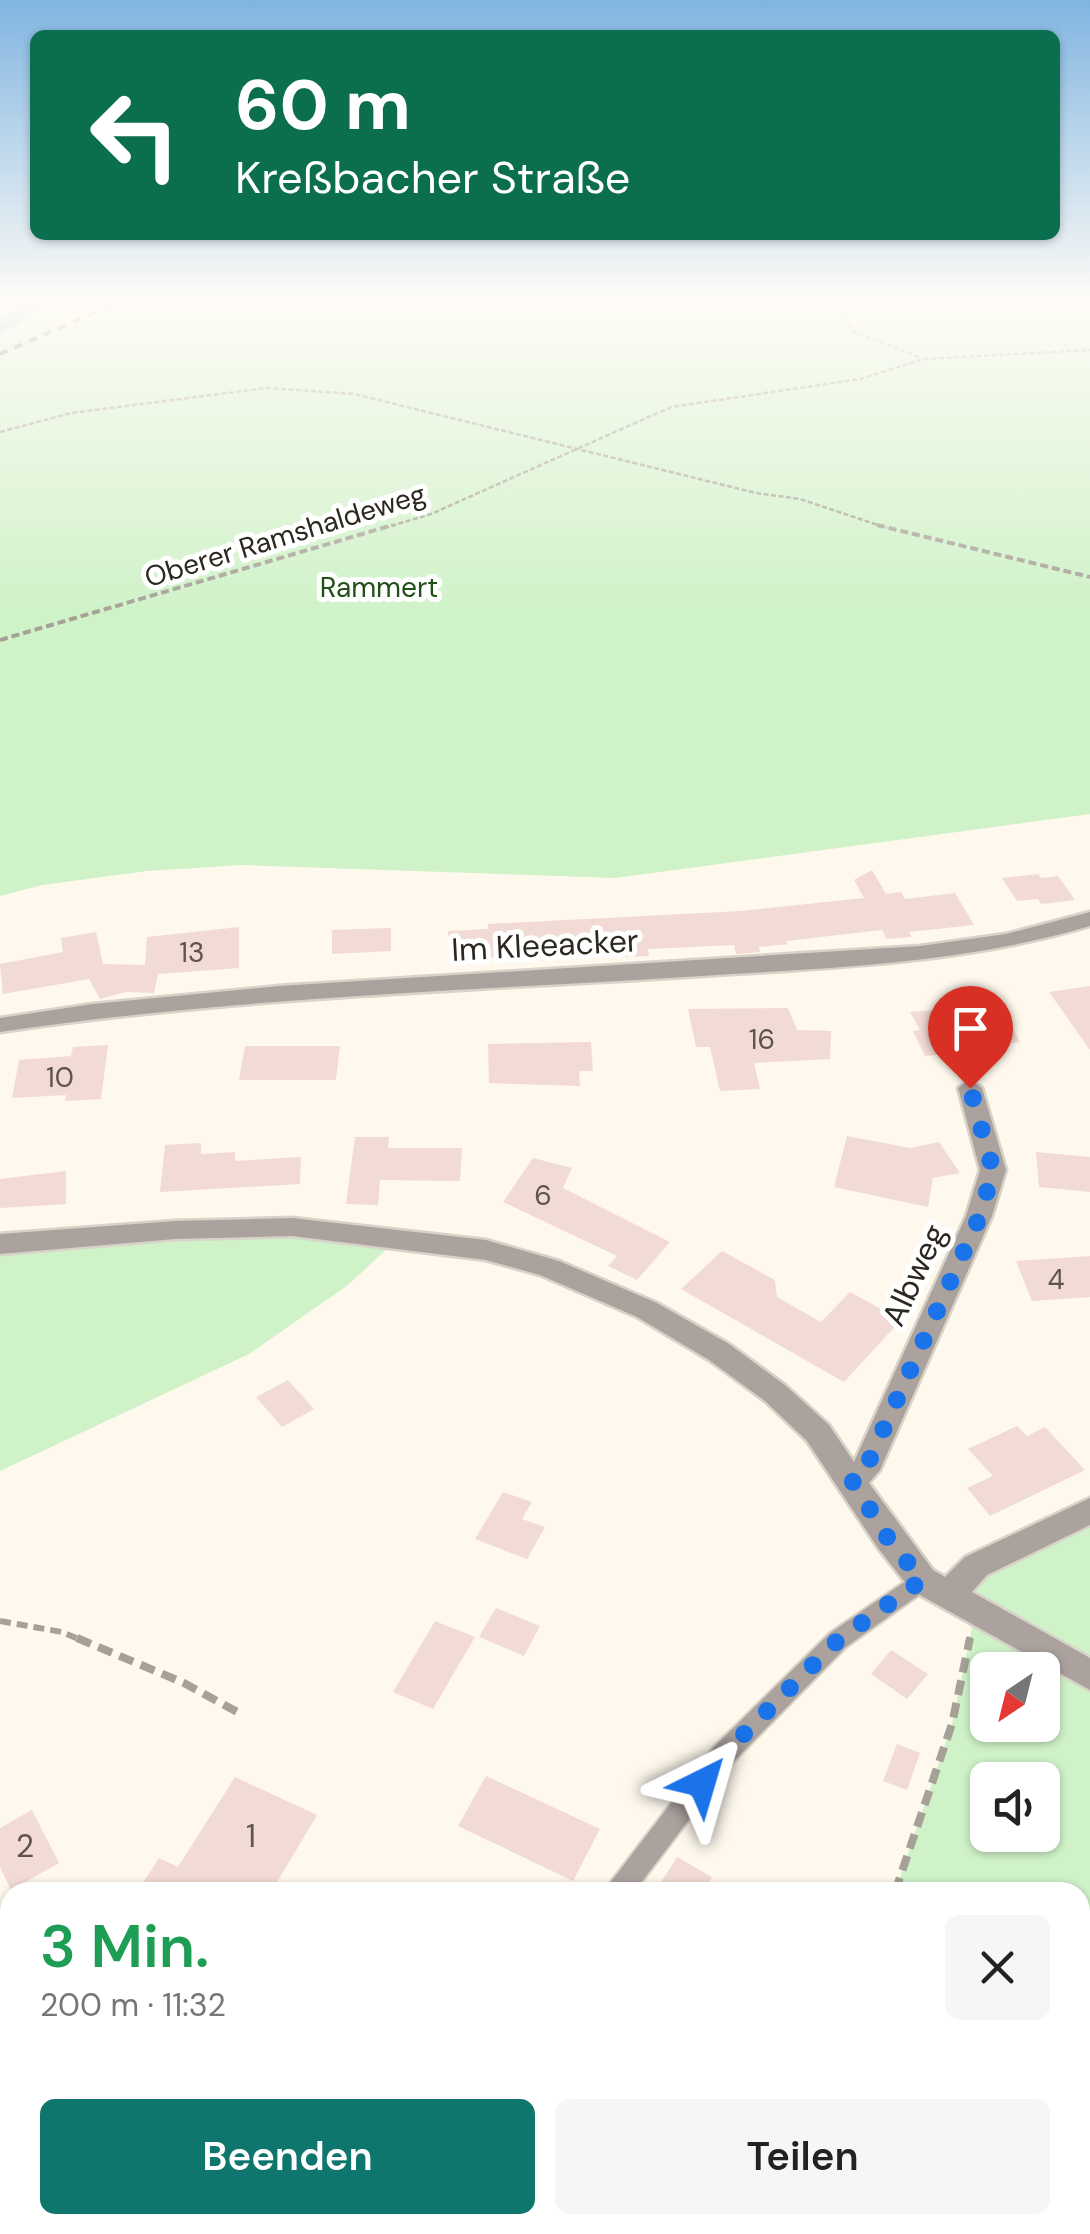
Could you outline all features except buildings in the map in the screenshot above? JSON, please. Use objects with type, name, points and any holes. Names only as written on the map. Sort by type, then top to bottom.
[{"type":"street","name":"Im Kleeacker","points":[[0,1025],[94,1009],[339,988],[630,974],[940,951],[1037,936],[1090,919]]},
{"type":"street","name":"Albweg","points":[[851,1479],[865,1470],[980,1216],[993,1170],[970,1088]]},
{"type":"street","points":[[0,1244],[176,1230],[274,1227],[486,1250],[548,1268],[646,1310],[720,1352],[775,1393],[818,1433],[889,1540],[950,1594],[1090,1675]]},
{"type":"street","points":[[950,1594],[976,1566],[1090,1511]]},
{"type":"lane","points":[[627,1882],[723,1755],[838,1640],[950,1594]]},
{"type":"path","points":[[0,432],[71,413],[108,408]]},
{"type":"path","points":[[412,408],[756,493],[800,499],[860,520],[1090,577]]},
{"type":"path","name":"Oberer Ramshaldeweg","points":[[0,640],[431,514],[572,448],[670,408]]},
{"type":"path","points":[[897,1882],[952,1724],[950,1594]]},
{"type":"path","points":[[0,1622],[62,1632],[184,1683],[241,1714]]},
{"type":"green space","name":"Rammert","points":[[0,408],[1090,408],[1090,814],[615,878],[242,865],[147,871],[42,885],[0,896]]},
{"type":"green space","points":[[268,1233],[392,1244],[348,1285],[249,1354],[0,1471],[0,1253],[146,1238]]},
{"type":"green space","points":[[1090,1511],[1090,1882],[898,1882],[952,1724],[976,1608],[951,1593]]},
{"type":"route","points":[[702,1783],[723,1755],[838,1640],[922,1580],[889,1540],[851,1479],[865,1470],[980,1216],[993,1170],[970,1088]]}]
